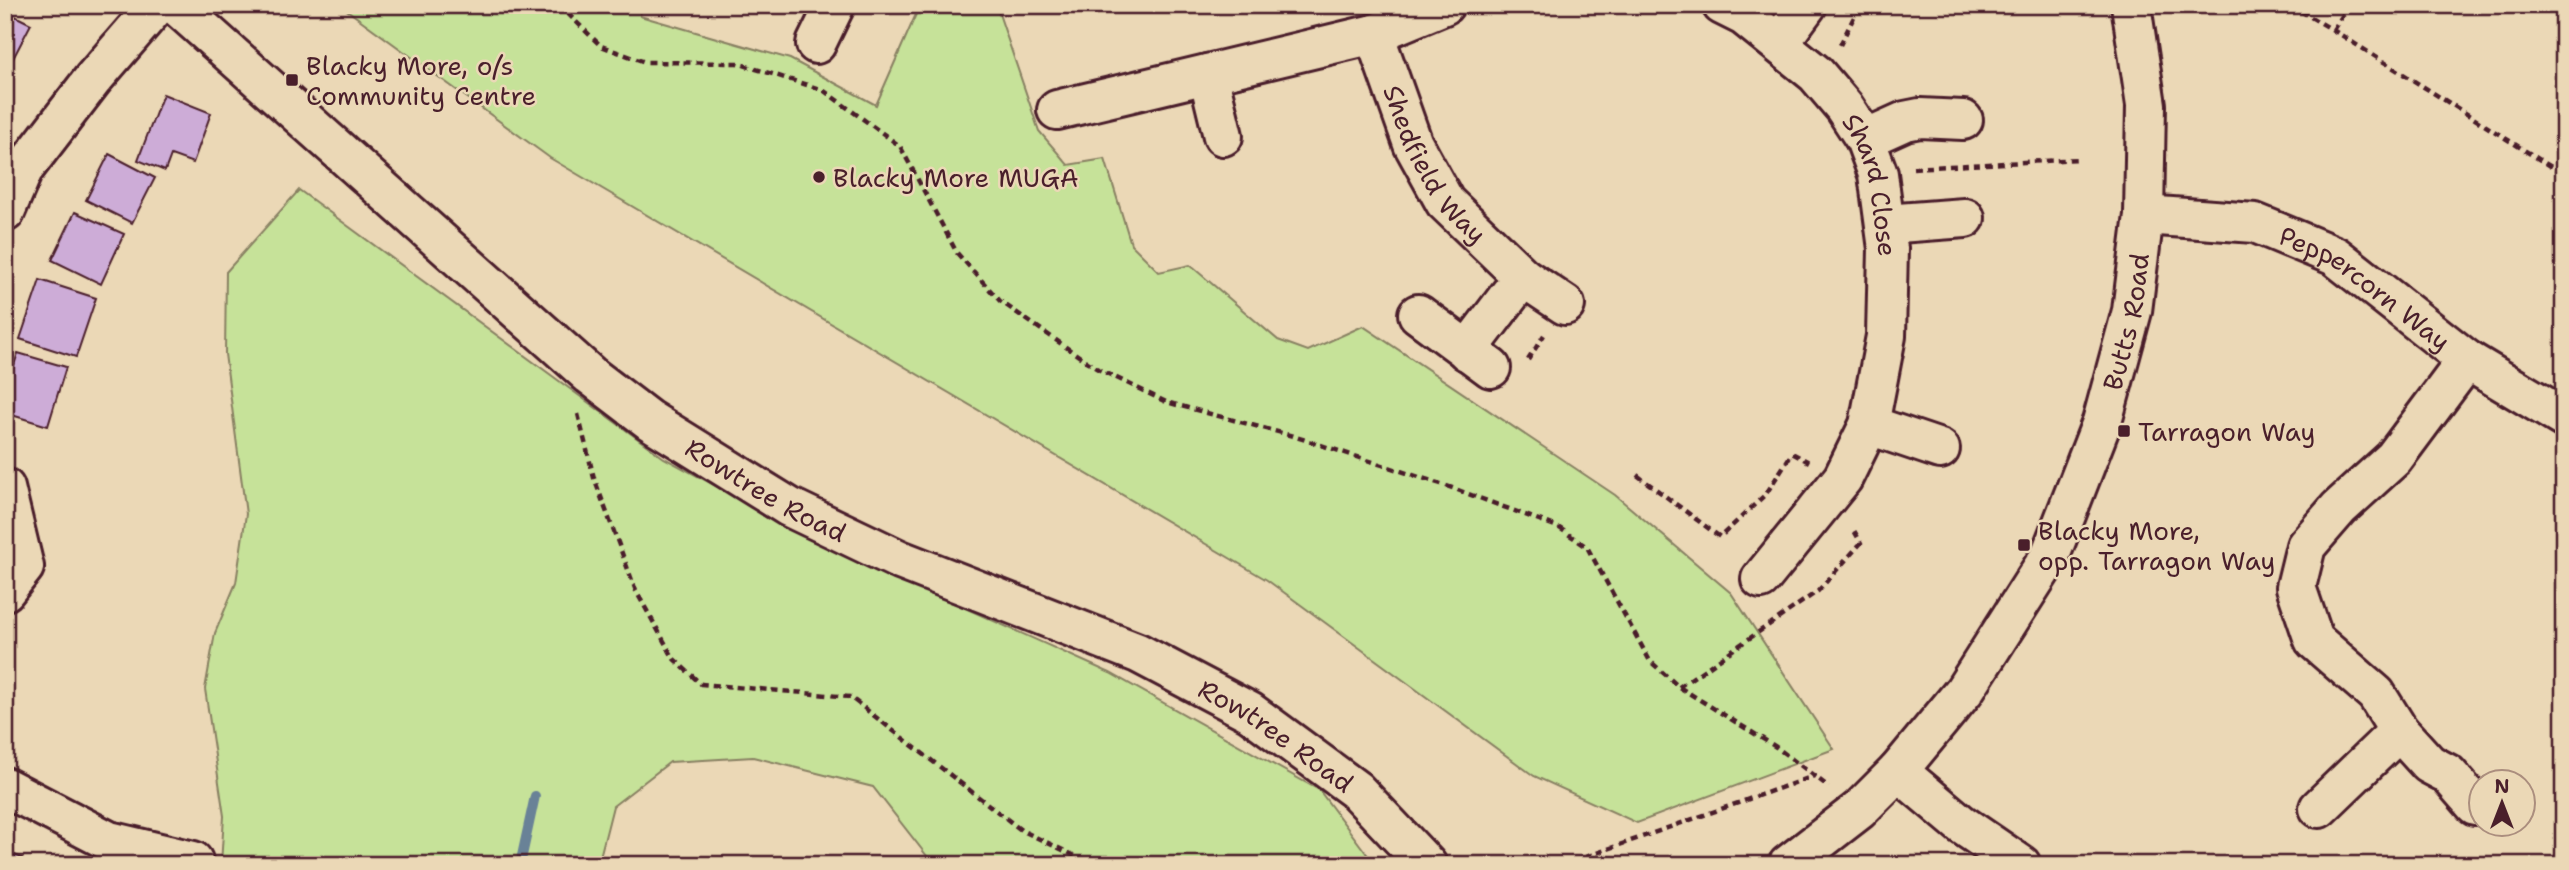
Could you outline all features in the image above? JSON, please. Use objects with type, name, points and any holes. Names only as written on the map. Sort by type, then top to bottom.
[{"type":"street","points":[[5,212],[14,164],[157,5]]},
{"type":"street","name":"Rowtree Road","points":[[176,5],[590,375],[649,420],[789,507],[900,559],[1138,653],[1250,712],[1356,790],[1427,865]]},
{"type":"street","points":[[816,44],[835,5]]},
{"type":"street","points":[[1057,110],[1374,34],[1444,5]]},
{"type":"street","name":"Shard Close","points":[[1723,5],[1744,16],[1816,74],[1844,107],[1872,157],[1888,249],[1886,336],[1869,425],[1843,478],[1761,579]]},
{"type":"street","points":[[1779,43],[1807,5]]},
{"type":"street","name":"Butts Road","points":[[1788,865],[1859,810],[1898,771],[1964,691],[2050,556],[2102,422],[2132,311],[2144,215],[2146,105],[2131,5]]},
{"type":"street","name":"Shedfield Way","points":[[1374,34],[1413,144],[1445,202],[1524,277],[1565,304]]},
{"type":"street","points":[[1208,74],[1223,136]]},
{"type":"street","points":[[1872,157],[1913,119],[1963,120]]},
{"type":"street","name":"Peppercorn Way","points":[[2144,215],[2255,223],[2335,256],[2466,360],[2564,418]]},
{"type":"street","points":[[1885,224],[1965,218]]},
{"type":"street","points":[[1418,314],[1491,354],[1524,277]]},
{"type":"street","points":[[2466,360],[2394,458],[2339,508],[2306,546],[2296,587],[2314,640],[2376,694],[2399,731],[2430,764],[2448,775],[2468,797]]},
{"type":"street","points":[[1869,425],[1940,449]]},
{"type":"street","points":[[5,488],[24,567],[5,591]]},
{"type":"street","points":[[2319,808],[2399,731]]},
{"type":"street","points":[[1898,771],[1961,824],[2021,865]]},
{"type":"street","points":[[5,787],[108,841],[193,861]]},
{"type":"path","points":[[559,5],[601,46],[645,62],[737,63],[823,90],[900,146],[957,253],[1000,301],[1096,368],[1166,402],[1305,440],[1444,485],[1558,527],[1587,547],[1650,660],[1679,687],[1776,747],[1859,810]]},
{"type":"path","points":[[2290,5],[2564,176]]},
{"type":"path","points":[[2333,30],[2349,5]]},
{"type":"path","points":[[1872,157],[1899,169],[2080,159]]},
{"type":"path","points":[[1491,354],[1565,304]]},
{"type":"path","points":[[590,375],[576,405],[594,478],[636,591],[674,659],[701,684],[850,697],[1021,830],[1094,865]]},
{"type":"path","points":[[1637,475],[1720,537],[1766,494],[1792,453],[1843,478]]},
{"type":"path","points":[[1563,865],[1815,776]]},
{"type":"green space","points":[[340,5],[642,5],[640,16],[790,59],[876,105],[920,5],[996,5],[1039,131],[1068,165],[1105,159],[1131,244],[1159,272],[1190,265],[1278,340],[1308,351],[1363,326],[1615,495],[1731,593],[1834,749],[1637,823],[1534,776],[1267,580],[550,158]]},
{"type":"green space","points":[[299,190],[664,458],[829,547],[1110,673],[1319,790],[1375,865],[934,865],[873,787],[753,757],[670,762],[613,806],[598,865],[221,865],[224,816],[205,689],[215,633],[236,583],[246,514],[225,354],[226,272]]},
{"type":"building","points":[[5,11],[31,24],[6,72],[5,72]]},
{"type":"building","points":[[163,94],[211,113],[193,163],[171,155],[165,171],[138,160]]},
{"type":"building","points":[[109,154],[155,178],[132,223],[86,200]]},
{"type":"building","points":[[75,212],[124,234],[101,284],[52,260]]},
{"type":"building","points":[[40,280],[96,298],[76,357],[20,339]]},
{"type":"building","points":[[18,353],[66,367],[48,426],[5,413],[5,393]]},
{"type":"building","points":[[5,851],[22,858],[19,865],[5,865]]},
{"type":"waterway","points":[[520,865],[535,796]]},
{"type":"place","name":"Blacky More, o/s Community Centre","points":[[292,80]]},
{"type":"place","name":"Blacky More MUGA","points":[[819,177]]},
{"type":"place","name":"Tarragon Way","points":[[2124,431]]},
{"type":"place","name":"Blacky More, opp. Tarragon Way","points":[[2024,545]]}]
